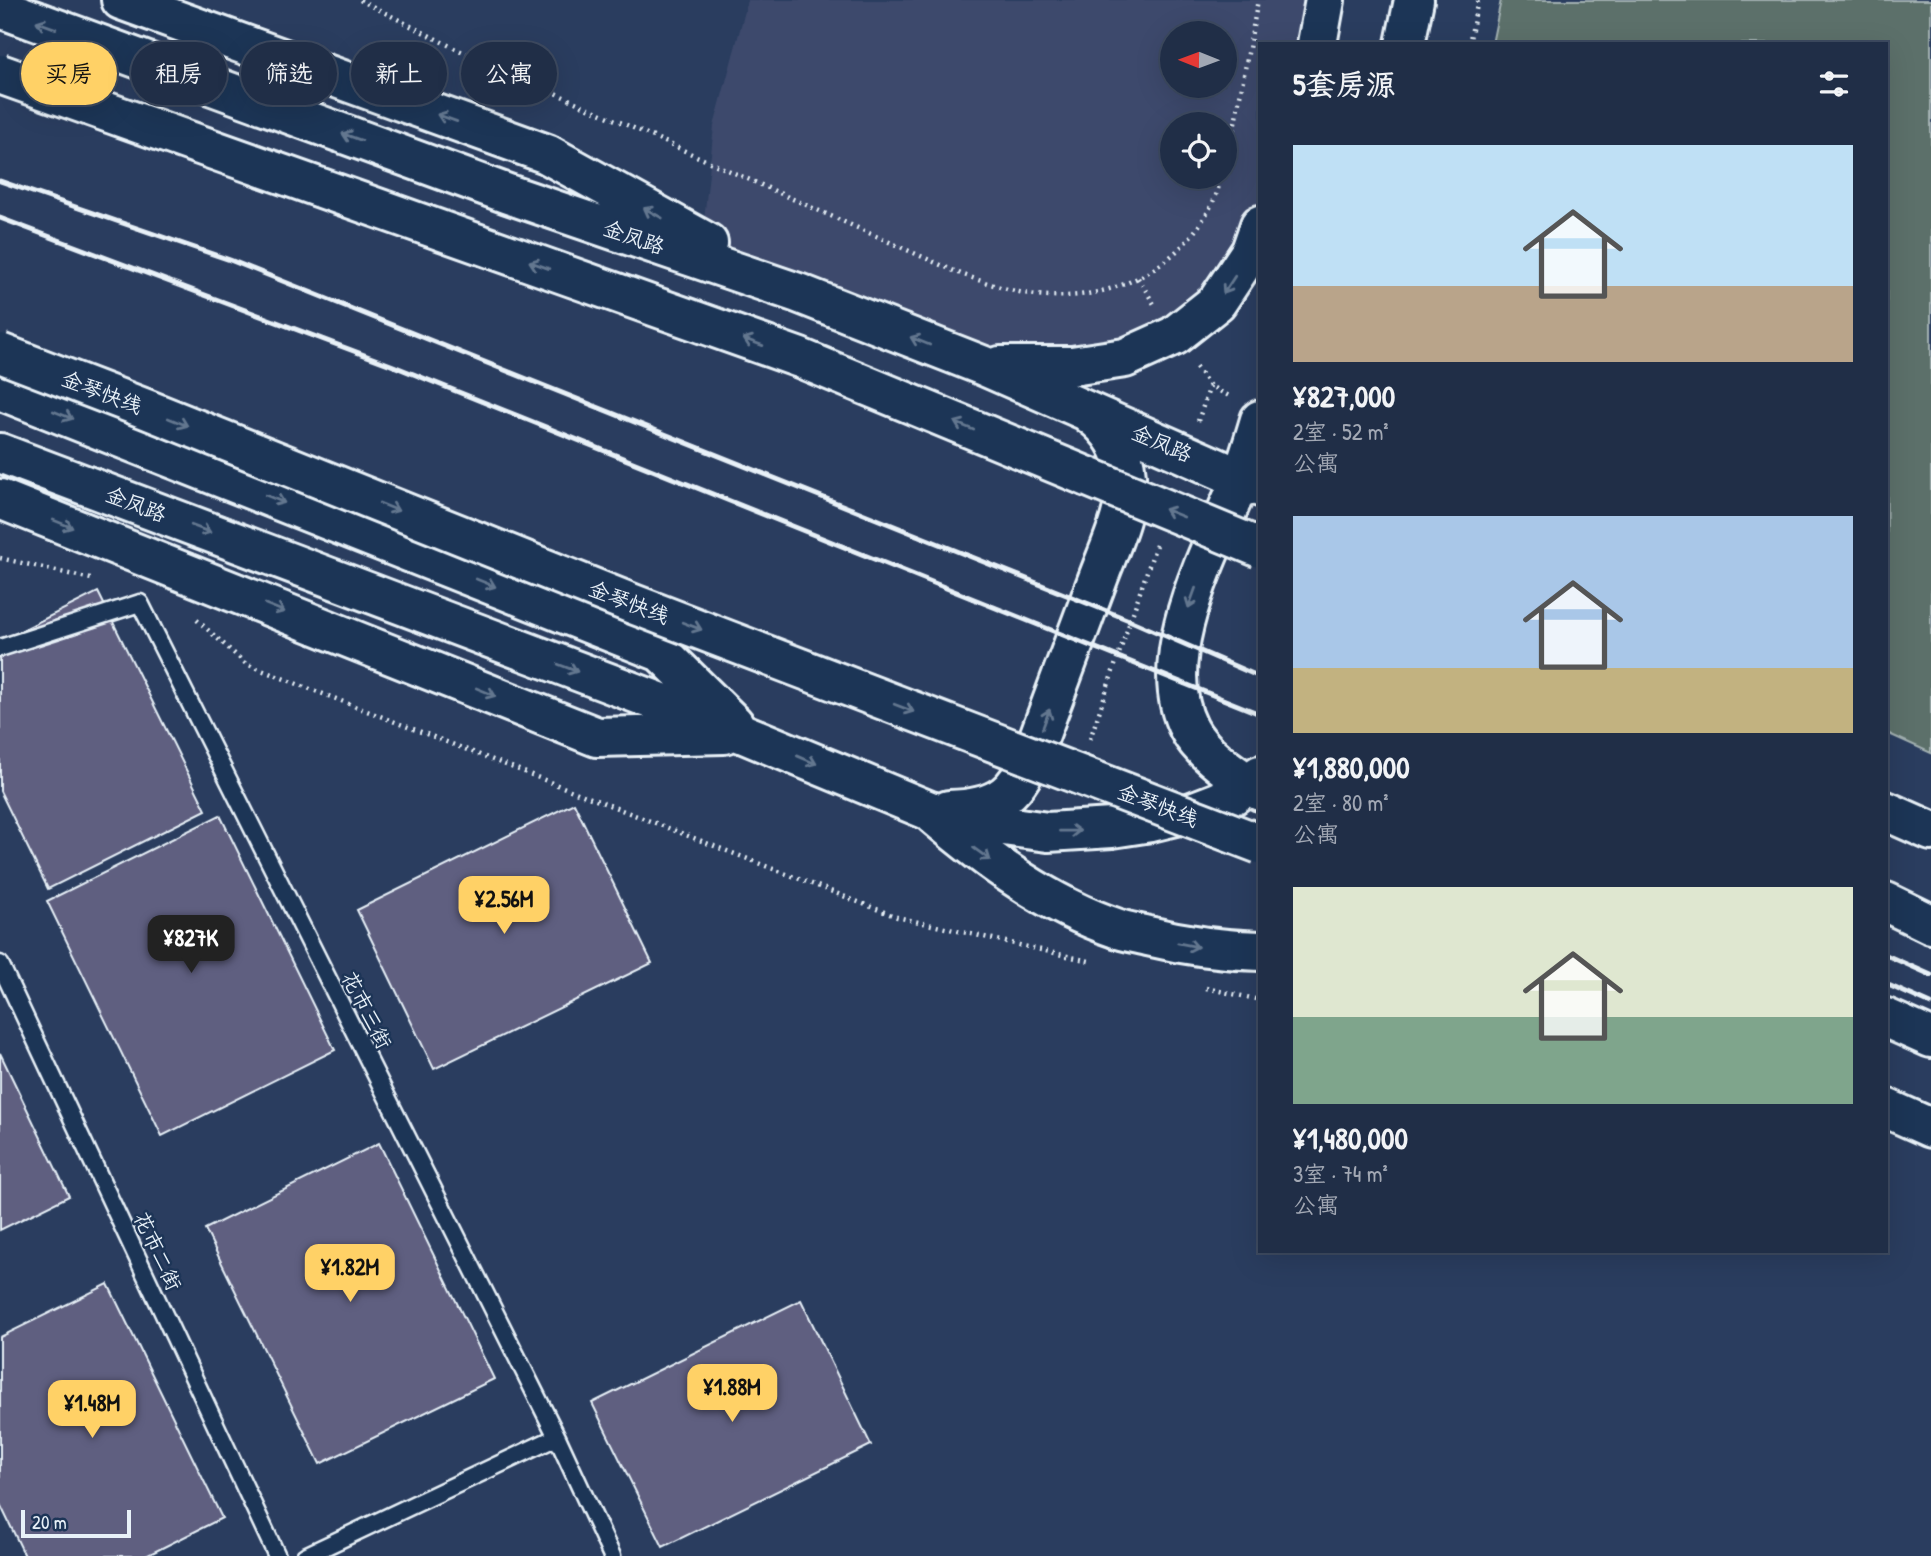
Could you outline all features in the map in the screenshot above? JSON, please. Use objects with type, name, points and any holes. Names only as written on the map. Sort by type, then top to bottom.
[{"type":"main road","points":[[121,0],[547,154],[798,293]]},
{"type":"main road","points":[[1317,42],[1325,0]]},
{"type":"main road","points":[[1405,42],[1415,0]]},
{"type":"main road","name":"金凤路","points":[[0,8],[508,194],[798,293],[984,366],[1251,482]]},
{"type":"main road","points":[[0,74],[800,358],[1258,547]]},
{"type":"main road","points":[[984,366],[1072,366],[1125,358],[1174,336],[1217,302],[1251,251],[1258,231]]},
{"type":"main road","name":"金琴快线","points":[[0,353],[633,604],[1258,843]]},
{"type":"main road","points":[[0,390],[661,652],[744,734]]},
{"type":"main road","points":[[930,811],[964,810],[988,805],[1007,795],[1030,763],[1124,504],[1126,472],[1121,452],[1114,436],[1087,411]]},
{"type":"main road","points":[[1256,783],[1203,749],[1189,729],[1180,704],[1178,673],[1186,615],[1251,482],[1258,434]]},
{"type":"main road","name":"金凤路","points":[[0,453],[744,734],[930,811]]},
{"type":"main road","points":[[0,499],[597,737],[744,734]]},
{"type":"main road","points":[[930,811],[1012,828],[1048,832],[1082,831],[1151,821],[1192,811],[1218,802],[1256,783]]},
{"type":"main road","points":[[930,811],[1014,877],[1067,907],[1117,929],[1200,947],[1258,951]]},
{"type":"main road","points":[[1888,812],[1931,831]]},
{"type":"main road","points":[[1888,903],[1931,924]]},
{"type":"main road","points":[[1888,1019],[1931,1038]]},
{"type":"main road","points":[[1888,1109],[1931,1128]]},
{"type":"lane","name":"花市三街","points":[[0,648],[140,603],[557,1437],[612,1556]]},
{"type":"lane","name":"花市二街","points":[[0,964],[277,1556]]},
{"type":"lane","points":[[305,1556],[557,1437]]},
{"type":"path","points":[[360,0],[454,48],[961,274],[1005,289],[1047,296],[1076,296],[1104,292],[1139,278],[1163,264],[1191,237],[1214,201],[1218,189]]},
{"type":"path","points":[[1237,112],[1258,0]]},
{"type":"path","points":[[1469,42],[1478,0]]},
{"type":"path","points":[[0,558],[93,579]]},
{"type":"path","points":[[191,614],[246,664],[897,917],[1099,963]]},
{"type":"path","points":[[1206,988],[1258,1000]]},
{"type":"shaded area","points":[[748,0],[1325,0],[1316,42],[1258,42],[1258,227],[1174,336],[984,366],[702,239],[714,126]]},
{"type":"green space","points":[[1501,0],[1931,0],[1931,753],[1888,733],[1888,42],[1492,42]]},
{"type":"building","points":[[98,592],[206,810],[48,889],[0,791],[0,641]]},
{"type":"building","points":[[574,803],[652,963],[434,1069],[357,910]]},
{"type":"building","points":[[220,815],[335,1050],[162,1136],[47,901]]},
{"type":"building","points":[[0,1053],[69,1196],[0,1230]]},
{"type":"building","points":[[379,1143],[494,1379],[320,1464],[205,1229]]},
{"type":"building","points":[[108,1284],[222,1518],[146,1556],[25,1556],[0,1504],[0,1337]]},
{"type":"building","points":[[801,1300],[871,1445],[663,1547],[592,1403]]},
{"type":"railway","points":[[0,181],[230,260],[1129,620],[1258,676]]},
{"type":"railway","points":[[0,218],[391,365],[1258,713]]},
{"type":"railway","points":[[1888,956],[1931,975]]},
{"type":"railway","points":[[1888,985],[1931,1004]]}]
